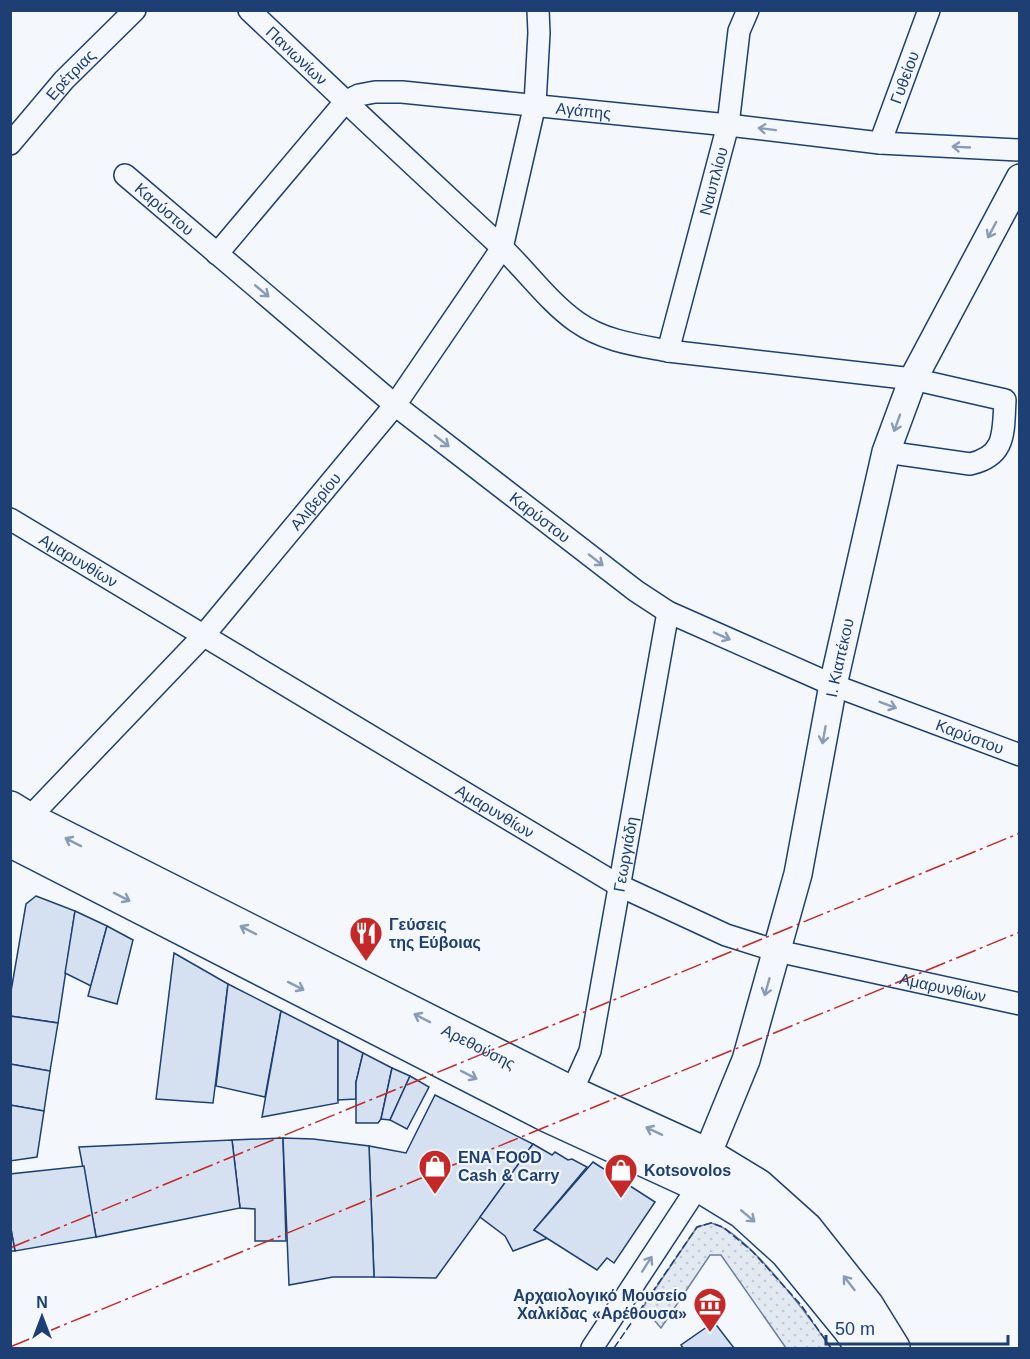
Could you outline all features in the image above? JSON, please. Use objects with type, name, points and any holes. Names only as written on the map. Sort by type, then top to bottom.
[{"type":"main road","name":"Αρεθούσης","points":[[15,832],[571,1092],[703,1170],[743,1212],[787,1252],[863,1348]]},
{"type":"main road","name":"Αρεθούσης","points":[[15,832],[549,1116],[703,1170],[758,1186],[806,1229],[867,1306],[893,1348]]},
{"type":"street","name":"Ερέτριας","points":[[10,144],[64,80],[135,10]]},
{"type":"street","name":"Πανιωνίων","points":[[249,10],[502,248],[559,306],[577,322],[603,336],[627,344],[668,351],[913,379],[1012,401]]},
{"type":"street","name":"Αλιβερίου","points":[[15,832],[204,635],[395,405],[502,248],[535,104],[538,10]]},
{"type":"street","name":"Ναυπλίου","points":[[668,351],[728,124],[739,31],[748,10]]},
{"type":"street","name":"Γυθείου","points":[[880,143],[929,10]]},
{"type":"street","name":"Αγάπης","points":[[345,102],[359,95],[375,92],[402,92],[728,124],[880,143],[1020,150]]},
{"type":"street","points":[[217,254],[345,102]]},
{"type":"street","name":"Καρύστου","points":[[125,175],[395,405],[636,591],[668,612],[833,685],[1020,755]]},
{"type":"street","name":"Ι. Κιαπέκου","points":[[703,1170],[746,1060],[798,874],[833,685],[886,452],[913,379],[1020,178]]},
{"type":"street","points":[[886,452],[970,464],[981,462],[992,455],[999,446],[1012,401]]},
{"type":"street","name":"Αμαρυνθίων","points":[[10,519],[618,885],[726,935],[777,951],[1020,1004]]},
{"type":"street","name":"Γεωργιάδη","points":[[571,1092],[590,1051],[668,612]]},
{"type":"street","points":[[592,1348],[703,1170]]},
{"type":"shaded area","points":[[711,1223],[725,1229],[742,1241],[759,1258],[793,1297],[831,1348],[786,1348],[721,1255],[710,1255],[661,1328],[643,1307],[697,1227]]},
{"type":"building","points":[[36,896],[75,911],[58,1023],[10,1016],[10,997],[26,904]]},
{"type":"building","points":[[75,911],[107,926],[91,986],[65,973]]},
{"type":"building","points":[[107,926],[133,940],[117,1004],[88,996]]},
{"type":"building","points":[[174,953],[228,984],[213,1103],[156,1099]]},
{"type":"building","points":[[228,984],[281,1011],[265,1097],[216,1086]]},
{"type":"building","points":[[281,1011],[338,1040],[338,1103],[262,1117]]},
{"type":"building","points":[[10,1016],[58,1023],[50,1071],[10,1064]]},
{"type":"building","points":[[338,1040],[363,1053],[356,1082],[356,1099],[338,1100]]},
{"type":"building","points":[[363,1053],[392,1068],[381,1119],[378,1123],[356,1123],[356,1082]]},
{"type":"building","points":[[10,1064],[50,1071],[44,1111],[10,1105]]},
{"type":"building","points":[[392,1068],[410,1076],[390,1120],[381,1119]]},
{"type":"building","points":[[410,1076],[429,1087],[407,1129],[390,1120]]},
{"type":"building","points":[[435,1095],[533,1144],[436,1278],[374,1277],[369,1146],[406,1153]]},
{"type":"building","points":[[10,1105],[44,1111],[37,1157],[10,1161]]},
{"type":"building","points":[[283,1138],[286,1241],[255,1241],[255,1209],[240,1208],[232,1140]]},
{"type":"building","points":[[283,1138],[369,1146],[374,1277],[333,1277],[289,1285]]},
{"type":"building","points":[[232,1140],[240,1208],[96,1237],[79,1147]]},
{"type":"building","points":[[533,1144],[552,1155],[555,1152],[587,1167],[534,1230],[548,1238],[513,1251],[505,1236],[480,1217]]},
{"type":"building","points":[[593,1162],[655,1202],[614,1263],[607,1258],[597,1270],[534,1230]]},
{"type":"building","points":[[84,1166],[96,1237],[15,1251],[10,1224],[10,1174]]},
{"type":"building","points":[[10,1224],[15,1251],[10,1251]]},
{"type":"building","name":"Αρχαιολογικό Μουσείο Χαλκίδας «Αρέθουσα»","points":[[714,1322],[734,1348],[683,1348],[681,1345]]},
{"type":"fence","points":[[614,1348],[697,1227],[711,1223],[723,1227],[753,1252],[801,1305],[831,1348]]},
{"type":"power","points":[[10,1248],[1020,833]]},
{"type":"power","points":[[10,1347],[1020,932]]},
{"type":"place","name":"Γεύσεις της Εύβοιας","points":[[366,962]]},
{"type":"place","name":"ENA FOOD Cash & Carry","points":[[435,1195]]},
{"type":"place","name":"Kotsovolos","points":[[621,1199]]},
{"type":"place","name":"Αρχαιολογικό Μουσείο Χαλκίδας «Αρέθουσα»","points":[[710,1333]]}]
